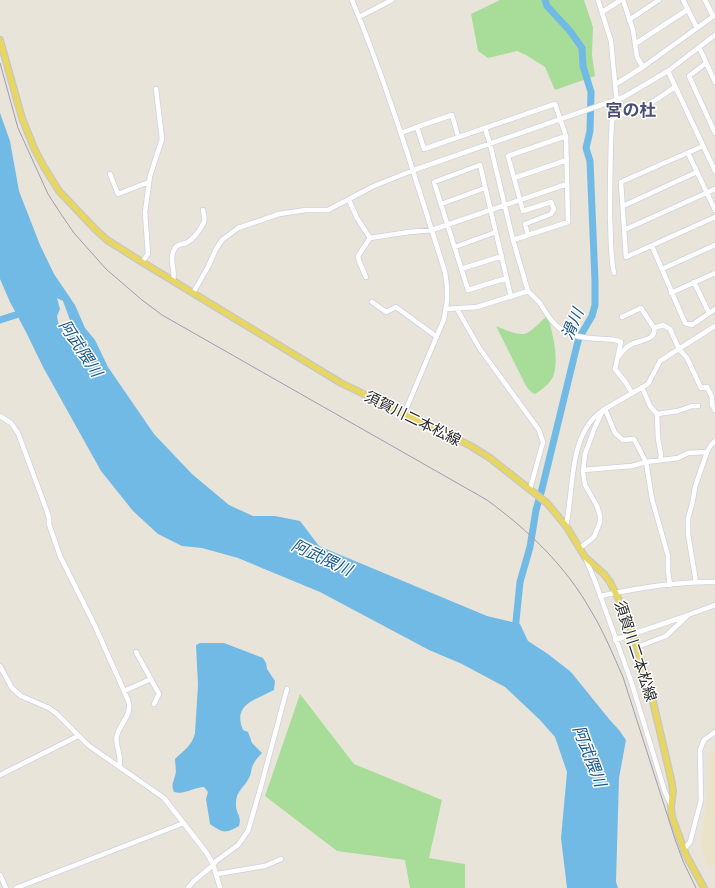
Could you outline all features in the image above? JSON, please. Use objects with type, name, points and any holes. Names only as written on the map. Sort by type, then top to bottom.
[{"type":"main road","name":"須賀川二本松線","points":[[0,40],[27,134],[44,167],[59,191],[95,230],[107,240],[142,262],[341,383],[471,446],[490,458],[547,503],[566,526],[585,557],[607,576],[616,592],[626,616],[651,693],[671,779],[673,790],[671,805],[672,817],[689,862],[704,888]]},
{"type":"street","points":[[352,0],[414,170],[448,287],[444,318],[404,414]]},
{"type":"street","points":[[359,17],[392,0]]},
{"type":"street","points":[[598,0],[611,41],[618,115]]},
{"type":"street","points":[[602,12],[622,0],[629,20],[637,57],[644,67]]},
{"type":"street","points":[[629,20],[659,0]]},
{"type":"street","points":[[683,0],[697,28]]},
{"type":"street","points":[[616,84],[644,67],[714,16],[705,0]]},
{"type":"street","points":[[635,44],[687,10]]},
{"type":"street","points":[[193,293],[222,240],[238,228],[278,214],[306,210],[328,210],[374,186],[414,170],[617,100],[668,71],[715,35]]},
{"type":"street","points":[[699,47],[715,82]]},
{"type":"street","points":[[706,64],[689,76],[712,121],[715,133]]},
{"type":"street","points":[[668,71],[715,171]]},
{"type":"street","points":[[614,273],[611,235],[610,161],[612,120],[618,115],[633,112],[649,104],[675,87]]},
{"type":"street","points":[[142,262],[148,254],[145,212],[149,182],[162,138],[156,89]]},
{"type":"street","points":[[417,127],[424,149],[458,136],[555,104],[566,136],[568,222],[513,240]]},
{"type":"street","points":[[401,133],[452,115],[458,136]]},
{"type":"street","points":[[484,128],[490,144],[513,240],[528,291],[550,319],[566,332],[578,336],[621,342],[615,369],[632,393]]},
{"type":"street","points":[[528,235],[525,224],[551,214],[554,209],[551,202],[523,212],[508,156],[566,136]]},
{"type":"street","points":[[703,146],[621,182],[626,257],[715,217]]},
{"type":"street","points":[[688,153],[715,210]]},
{"type":"street","points":[[514,178],[567,160]]},
{"type":"street","points":[[507,278],[468,290],[434,182],[480,165],[502,256],[507,278],[511,297]]},
{"type":"street","points":[[623,206],[697,172]]},
{"type":"street","points":[[110,174],[118,194],[149,182]]},
{"type":"street","points":[[366,277],[358,256],[370,238],[432,230],[567,184]]},
{"type":"street","points":[[441,204],[485,188]]},
{"type":"street","points":[[624,230],[715,189]]},
{"type":"street","points":[[349,200],[357,218],[370,238]]},
{"type":"street","points":[[173,281],[174,276],[171,257],[176,247],[196,236],[205,221],[203,210]]},
{"type":"street","points":[[454,247],[496,232]]},
{"type":"street","points":[[662,269],[715,245]]},
{"type":"street","points":[[652,246],[685,323],[692,324],[715,309]]},
{"type":"street","points":[[461,269],[502,256]]},
{"type":"street","points":[[671,293],[715,273]]},
{"type":"street","points":[[694,282],[709,313]]},
{"type":"street","points":[[446,309],[477,307],[528,291]]},
{"type":"street","points":[[372,302],[386,312],[396,307],[437,337]]},
{"type":"street","points":[[617,358],[626,347],[647,340],[654,336],[655,332],[641,308],[622,317]]},
{"type":"street","points":[[457,309],[471,335],[539,430],[543,442],[531,490]]},
{"type":"street","points":[[654,328],[663,325],[670,329],[679,349],[687,358],[701,388],[707,387],[712,397],[712,405],[715,410]]},
{"type":"street","points":[[566,526],[570,503],[572,475],[580,442],[583,434],[595,416],[650,381],[660,361],[715,326]]},
{"type":"street","points":[[642,387],[650,406],[657,414],[658,439],[661,455],[660,460]]},
{"type":"street","points":[[657,414],[698,406]]},
{"type":"street","points":[[604,410],[615,434],[623,440],[634,439],[646,462],[652,499],[668,556],[670,585]]},
{"type":"street","points":[[580,548],[594,537],[600,522],[597,506],[585,485],[583,470],[588,444],[594,427],[604,410]]},
{"type":"street","points":[[0,416],[10,423],[18,433],[44,503],[49,518],[49,524],[60,556],[95,626],[128,700],[130,707],[128,714],[117,736],[117,744],[121,760],[119,766]]},
{"type":"street","points":[[696,582],[688,534],[688,519],[694,500],[695,487],[707,452],[715,441]]},
{"type":"street","points":[[583,470],[632,466],[646,462],[678,458],[688,452],[707,452]]},
{"type":"street","points":[[585,557],[633,689],[665,792],[671,805]]},
{"type":"street","points":[[600,596],[629,589],[696,582],[715,582]]},
{"type":"street","points":[[616,640],[715,605]]},
{"type":"street","points":[[637,647],[666,636],[688,615]]},
{"type":"street","points":[[136,652],[159,696],[154,704]]},
{"type":"street","points":[[0,666],[6,679],[21,696],[49,708],[88,745],[160,795],[184,822],[213,864],[220,888]]},
{"type":"street","points":[[124,691],[151,679]]},
{"type":"street","points":[[188,888],[213,864],[238,845],[248,831],[287,689]]},
{"type":"street","points":[[684,848],[688,846],[690,842],[701,800],[700,750],[704,740],[715,732]]},
{"type":"street","points":[[0,775],[78,736]]},
{"type":"street","points":[[16,888],[184,822]]},
{"type":"street","points":[[217,874],[265,866],[280,859]]},
{"type":"street","points":[[0,875],[6,888]]},
{"type":"shaded area","points":[[715,752],[715,865],[708,867],[701,847],[708,787],[708,754]]},
{"type":"green space","points":[[500,0],[584,0],[593,27],[592,55],[595,76],[555,90],[545,67],[526,55],[517,51],[488,58],[478,51],[471,14]]},
{"type":"green space","points":[[548,315],[556,359],[554,374],[549,383],[535,394],[526,386],[496,326],[514,333],[525,334]]},
{"type":"green space","points":[[300,694],[354,764],[442,800],[429,858],[465,864],[465,888],[410,888],[405,860],[337,851],[265,796]]},
{"type":"water","name":"阿武隈川","points":[[0,113],[10,141],[19,191],[40,245],[54,274],[75,305],[85,328],[95,340],[108,367],[154,434],[192,474],[229,505],[253,516],[275,516],[300,521],[319,546],[487,616],[520,624],[528,641],[571,672],[619,730],[626,740],[619,778],[616,882],[618,888],[567,888],[561,838],[567,772],[555,737],[540,720],[505,687],[462,664],[429,650],[320,592],[238,558],[202,548],[182,546],[158,534],[133,511],[101,471],[43,367],[0,279]],"holes":[[[57,298],[63,301],[71,323],[72,337],[59,326],[57,316],[60,309]]]},
{"type":"water","points":[[200,643],[224,643],[263,658],[267,669],[275,681],[274,690],[253,700],[243,709],[241,714],[240,721],[243,730],[248,732],[252,743],[262,753],[254,764],[249,778],[240,790],[237,797],[236,805],[240,819],[239,826],[227,831],[221,831],[210,824],[206,799],[208,792],[204,787],[178,793],[174,792],[173,788],[176,772],[175,759],[190,745],[195,733],[198,685],[196,645]]},
{"type":"waterway","name":"滑川","points":[[515,631],[520,582],[530,547],[536,510],[579,338],[592,316],[595,305],[590,161],[586,148],[590,131],[591,92],[583,66],[582,48],[570,31],[547,6],[545,0]]},
{"type":"waterway","points":[[0,320],[25,312]]},
{"type":"railway","points":[[0,63],[18,128],[48,194],[74,233],[106,269],[162,315],[487,500],[531,536],[558,564],[570,579],[596,619],[623,677],[675,839],[683,861],[696,888]]},
{"type":"district","name":"宮の杜","points":[[631,110]]}]
